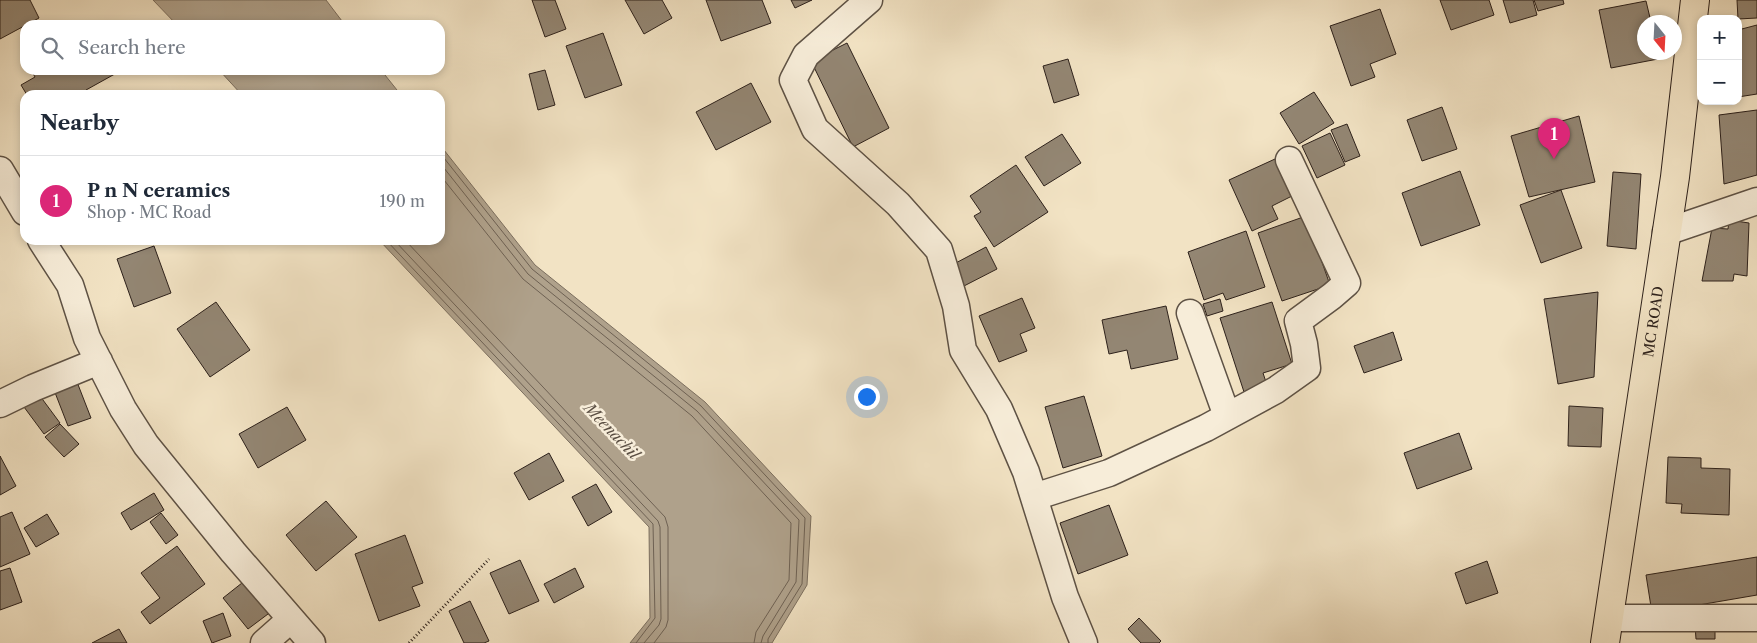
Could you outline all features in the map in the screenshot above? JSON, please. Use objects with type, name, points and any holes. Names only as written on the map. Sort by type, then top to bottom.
[{"type":"main road","name":"MC ROAD","points":[[1607,630],[1676,167],[1695,0]]},
{"type":"street","points":[[869,0],[806,55],[793,80],[815,130],[898,204],[939,250],[956,306],[963,350],[999,409],[1026,472],[1065,597],[1084,643]]},
{"type":"street","points":[[1034,497],[1109,473],[1206,428],[1276,390],[1307,368],[1304,344],[1298,322],[1347,283],[1289,160]]},
{"type":"street","points":[[0,170],[20,204]]},
{"type":"street","points":[[1666,232],[1757,200]]},
{"type":"street","points":[[44,245],[70,285],[87,338],[123,409],[146,445],[221,538],[312,643]]},
{"type":"street","points":[[1190,313],[1227,416]]},
{"type":"street","points":[[0,404],[33,388],[99,361]]},
{"type":"street","points":[[1607,630],[1757,618]]},
{"type":"street","points":[[264,643],[291,619]]},
{"type":"path","points":[[410,643],[489,559]]},
{"type":"water","points":[[153,0],[326,0],[341,20],[172,20]]},
{"type":"water","points":[[224,75],[385,75],[397,90],[237,90]]},
{"type":"water","name":"Meenachil","points":[[445,151],[535,265],[705,402],[811,516],[807,585],[772,643],[630,643],[650,618],[649,527],[384,245],[445,245]]},
{"type":"building","points":[[0,0],[30,0],[39,18],[35,20],[20,20],[20,28],[0,39]]},
{"type":"building","points":[[532,0],[555,0],[566,29],[545,37]]},
{"type":"building","points":[[625,0],[662,0],[672,18],[644,34]]},
{"type":"building","points":[[706,0],[762,0],[771,23],[721,41]]},
{"type":"building","points":[[791,0],[812,0],[795,8]]},
{"type":"building","points":[[1440,0],[1489,0],[1494,15],[1451,30]]},
{"type":"building","points":[[1503,0],[1533,0],[1537,15],[1510,23]]},
{"type":"building","points":[[1534,0],[1563,0],[1564,4],[1538,11]]},
{"type":"building","points":[[1737,0],[1757,0],[1757,18],[1742,19],[1742,15],[1738,15]]},
{"type":"building","points":[[1646,1],[1649,15],[1637,15],[1637,60],[1653,60],[1611,68],[1599,10]]},
{"type":"building","points":[[1380,9],[1396,54],[1370,64],[1375,77],[1351,86],[1330,26]]},
{"type":"building","points":[[1757,25],[1757,94],[1742,96],[1742,60],[1742,29]]},
{"type":"building","points":[[603,33],[622,85],[585,98],[566,46]]},
{"type":"building","points":[[847,43],[889,128],[853,147],[811,61]]},
{"type":"building","points":[[1068,59],[1079,95],[1054,103],[1043,66]]},
{"type":"building","points":[[545,70],[555,105],[538,110],[529,74]]},
{"type":"building","points":[[34,75],[113,75],[86,90],[24,90],[21,85],[35,77]]},
{"type":"building","points":[[751,83],[771,122],[716,150],[696,112]]},
{"type":"building","points":[[1314,92],[1334,123],[1299,144],[1280,113]]},
{"type":"building","points":[[1442,107],[1457,149],[1422,161],[1407,120]]},
{"type":"building","points":[[1757,110],[1757,175],[1724,184],[1719,115]]},
{"type":"building","points":[[1579,116],[1595,182],[1529,197],[1511,136]]},
{"type":"building","points":[[1347,124],[1360,156],[1345,162],[1331,130]]},
{"type":"building","points":[[1330,133],[1345,165],[1317,178],[1302,146]]},
{"type":"building","points":[[1062,134],[1081,163],[1044,186],[1025,157]]},
{"type":"building","points":[[1275,159],[1292,196],[1272,206],[1278,219],[1252,231],[1229,180]]},
{"type":"building","points":[[1016,165],[1048,212],[994,247],[974,216],[981,212],[970,196]]},
{"type":"building","points":[[1460,171],[1480,225],[1421,246],[1402,193]]},
{"type":"building","points":[[1613,172],[1641,174],[1636,249],[1607,246]]},
{"type":"building","points":[[1561,190],[1582,248],[1541,263],[1520,205]]},
{"type":"building","points":[[1306,216],[1330,285],[1282,301],[1258,233]]},
{"type":"building","points":[[1729,220],[1749,223],[1747,276],[1734,274],[1733,281],[1702,281],[1712,228],[1728,229]]},
{"type":"building","points":[[1246,231],[1265,287],[1226,300],[1223,293],[1204,300],[1188,252]]},
{"type":"building","points":[[154,246],[171,293],[134,307],[117,259]]},
{"type":"building","points":[[986,247],[997,269],[962,287],[952,265]]},
{"type":"building","points":[[1598,292],[1594,377],[1558,384],[1544,299]]},
{"type":"building","points":[[1022,298],[1035,328],[1020,334],[1027,351],[999,362],[979,316]]},
{"type":"building","points":[[1220,299],[1223,311],[1207,316],[1203,304]]},
{"type":"building","points":[[216,302],[250,350],[210,377],[177,329]]},
{"type":"building","points":[[1272,302],[1292,364],[1263,373],[1267,385],[1244,392],[1220,318]]},
{"type":"building","points":[[1166,306],[1178,359],[1131,369],[1127,350],[1109,354],[1102,320]]},
{"type":"building","points":[[1393,332],[1402,360],[1364,373],[1354,346]]},
{"type":"building","points":[[77,382],[91,418],[68,426],[54,390]]},
{"type":"building","points":[[40,396],[60,423],[44,434],[24,407]]},
{"type":"building","points":[[1084,396],[1102,456],[1063,468],[1045,407]]},
{"type":"building","points":[[1569,406],[1603,408],[1601,447],[1568,446]]},
{"type":"building","points":[[287,407],[306,440],[258,468],[239,434]]},
{"type":"building","points":[[60,424],[79,444],[64,457],[45,437]]},
{"type":"building","points":[[1459,433],[1472,469],[1417,489],[1404,453]]},
{"type":"building","points":[[549,453],[564,481],[529,500],[514,473]]},
{"type":"building","points":[[0,456],[16,486],[0,495]]},
{"type":"building","points":[[1668,457],[1701,458],[1701,468],[1730,469],[1729,515],[1681,513],[1682,504],[1666,503]]},
{"type":"building","points":[[596,484],[612,512],[588,526],[572,497]]},
{"type":"building","points":[[154,493],[164,510],[131,530],[121,513]]},
{"type":"building","points":[[326,501],[357,537],[316,571],[286,535]]},
{"type":"building","points":[[1109,505],[1128,555],[1078,574],[1060,523]]},
{"type":"building","points":[[12,512],[30,554],[0,567],[0,517]]},
{"type":"building","points":[[161,513],[178,535],[166,544],[150,522]]},
{"type":"building","points":[[47,514],[59,534],[36,547],[24,528]]},
{"type":"building","points":[[405,535],[423,583],[412,587],[420,606],[379,621],[355,554]]},
{"type":"building","points":[[177,546],[205,584],[150,624],[141,612],[160,598],[141,573]]},
{"type":"building","points":[[1757,557],[1757,595],[1652,613],[1646,575]]},
{"type":"building","points":[[520,560],[539,601],[509,614],[490,573]]},
{"type":"building","points":[[1487,561],[1498,593],[1466,604],[1455,573]]},
{"type":"building","points":[[10,568],[22,602],[0,610],[0,571]]},
{"type":"building","points":[[575,568],[584,587],[554,603],[544,584]]},
{"type":"building","points":[[247,579],[272,611],[248,629],[223,598]]},
{"type":"building","points":[[470,601],[489,641],[484,643],[464,643],[449,611]]},
{"type":"building","points":[[223,613],[231,636],[212,643],[203,621]]},
{"type":"building","points":[[1139,618],[1161,641],[1159,643],[1141,643],[1128,629]]},
{"type":"building","points":[[1695,625],[1715,625],[1715,639],[1696,639]]},
{"type":"building","points":[[119,629],[127,643],[92,643]]},
{"type":"place","name":"P n N ceramics","points":[[1554,159]]}]
